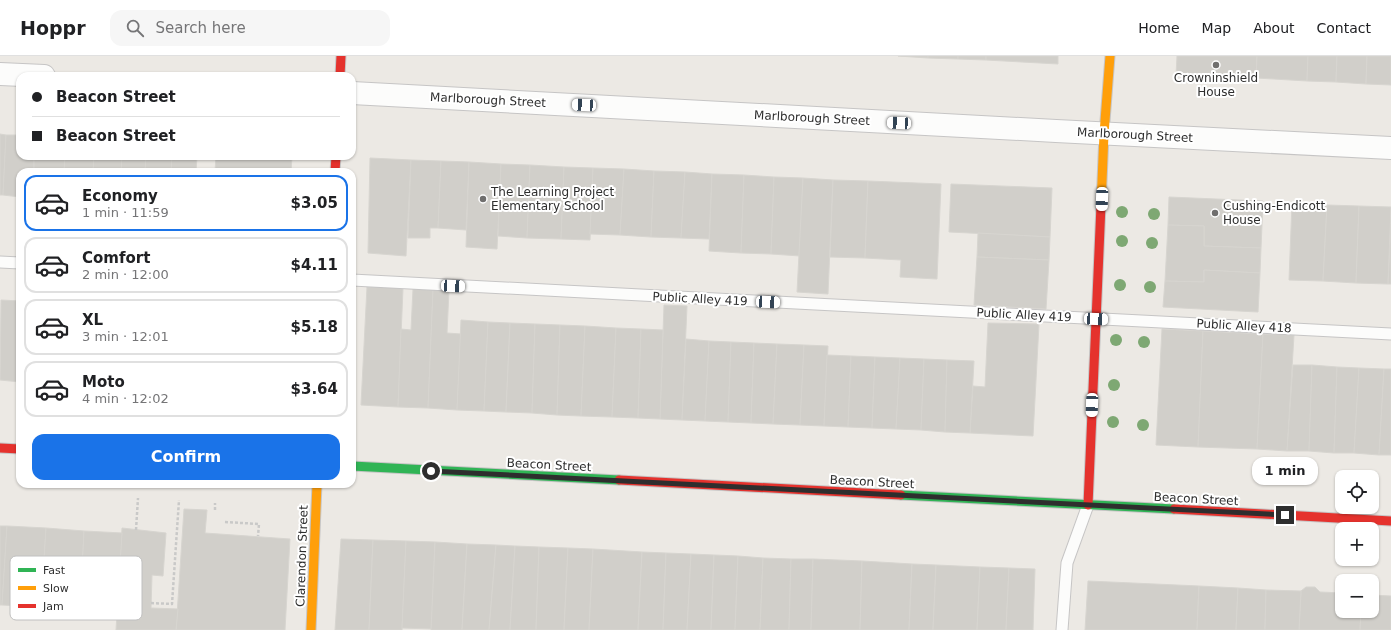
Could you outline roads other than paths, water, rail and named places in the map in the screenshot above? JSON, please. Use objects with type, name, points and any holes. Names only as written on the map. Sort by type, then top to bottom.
[{"type":"main road","points":[[340,72],[341,56]]},
{"type":"main road","points":[[1088,505],[1104,134],[1110,56]]},
{"type":"main road","points":[[0,448],[16,449]]},
{"type":"main road","name":"Beacon Street","points":[[356,466],[1391,521]]},
{"type":"main road","name":"Clarendon Street","points":[[311,630],[317,488]]},
{"type":"street","points":[[0,74],[16,75]]},
{"type":"street","name":"Marlborough Street","points":[[356,93],[1391,148]]},
{"type":"lane","points":[[0,262],[16,263]]},
{"type":"lane","name":"Public Alley 419","points":[[356,280],[1096,319]]},
{"type":"lane","name":"Public Alley 418","points":[[1096,319],[1391,334]]},
{"type":"lane","points":[[1062,630],[1067,563],[1088,505]]},
{"type":"place","name":"Crowninshield House","points":[[1216,65]]},
{"type":"place","name":"The Learning Project Elementary School","points":[[483,199]]},
{"type":"place","name":"Cushing-Endicott House","points":[[1215,213]]}]
